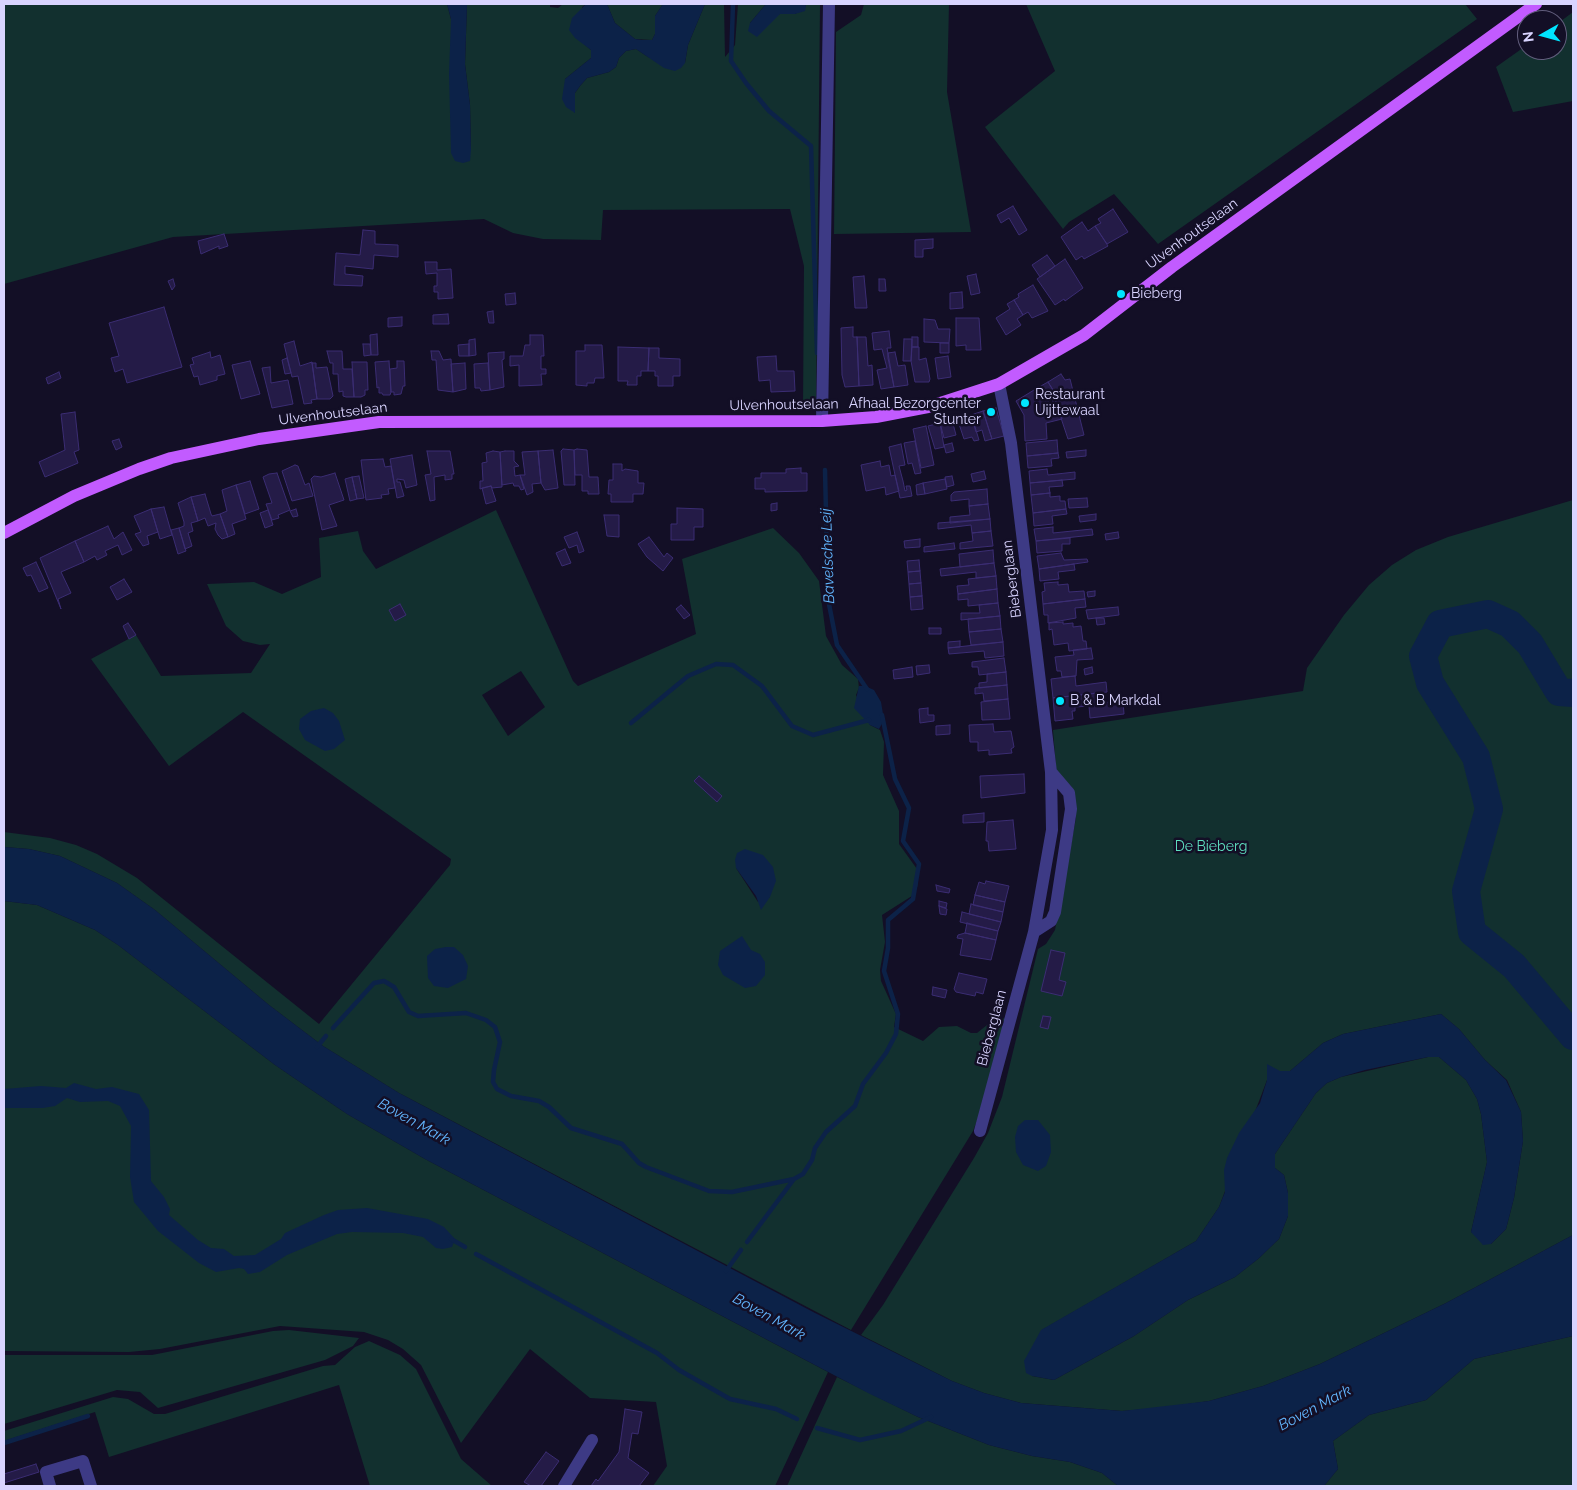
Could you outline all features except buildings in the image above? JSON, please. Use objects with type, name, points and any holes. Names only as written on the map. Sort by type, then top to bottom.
[{"type":"main road","name":"Ulvenhoutselaan","points":[[4,533],[74,496],[171,458],[259,439],[369,423],[822,421],[876,417],[928,406],[999,384],[1084,335],[1172,267],[1536,4]]},
{"type":"street","points":[[822,421],[830,4]]},
{"type":"street","name":"Bieberglaan","points":[[980,1131],[1034,932],[1052,830],[1050,772],[1011,443],[999,384]]},
{"type":"street","points":[[1034,932],[1051,921],[1055,912],[1070,809],[1069,793],[1050,772]]},
{"type":"street","points":[[564,1486],[592,1440]]},
{"type":"street","points":[[50,1486],[46,1472],[82,1461],[91,1486]]},
{"type":"green space","points":[[4,4],[447,4],[451,19],[451,153],[471,150],[470,105],[465,64],[467,4],[550,4],[550,7],[558,8],[563,4],[586,4],[582,7],[584,44],[591,50],[591,58],[565,79],[575,113],[575,93],[580,86],[587,78],[609,72],[616,67],[619,58],[626,51],[636,49],[648,57],[685,63],[688,45],[705,4],[724,4],[725,57],[735,45],[738,4],[766,4],[750,23],[780,14],[795,14],[806,6],[805,4],[820,4],[816,409],[803,409],[804,266],[790,209],[603,210],[601,240],[543,239],[513,233],[484,219],[173,237],[4,284]]},
{"type":"green space","points":[[607,4],[663,4],[655,16],[655,34],[652,40],[635,39],[615,23]]},
{"type":"green space","points":[[864,4],[949,4],[947,92],[971,232],[834,234],[836,32],[861,15]]},
{"type":"green space","points":[[1026,4],[1465,4],[1477,19],[1158,244],[1114,194],[1069,222],[1063,229],[985,127],[1055,71]]},
{"type":"green space","points":[[1573,12],[1573,101],[1513,112],[1496,67],[1517,52],[1517,60],[1567,60],[1567,16]]},
{"type":"green space","name":"De Bieberg","points":[[1573,500],[1573,1235],[1446,1303],[1320,1364],[1263,1386],[1209,1401],[1160,1408],[1122,1411],[1021,1403],[984,1393],[952,1381],[861,1335],[883,1305],[988,1133],[1002,1097],[1038,949],[1046,944],[1055,930],[1076,818],[1075,798],[1071,786],[1064,780],[1057,779],[1053,730],[1303,691],[1307,668],[1344,615],[1369,585],[1392,565],[1416,550],[1448,537]],"holes":[[[1441,1014],[1459,1029],[1485,1060],[1507,1080],[1521,1112],[1523,1141],[1514,1198],[1506,1229],[1491,1244],[1471,1232],[1487,1162],[1481,1114],[1477,1099],[1466,1080],[1439,1057],[1428,1057],[1341,1077],[1327,1083],[1316,1093],[1275,1154],[1275,1168],[1284,1175],[1288,1193],[1288,1216],[1279,1239],[1235,1277],[1188,1300],[1134,1336],[1054,1380],[1032,1376],[1042,1330],[1196,1241],[1219,1207],[1267,1080],[1280,1071],[1290,1071],[1323,1043],[1343,1034]]]},
{"type":"green space","points":[[496,510],[573,681],[578,686],[696,634],[682,559],[773,528],[799,553],[819,581],[826,636],[842,665],[858,679],[859,688],[856,695],[870,725],[880,730],[884,742],[883,775],[899,811],[899,844],[917,869],[918,884],[915,894],[882,915],[885,942],[880,970],[881,981],[896,1014],[894,1027],[923,1041],[939,1027],[957,1026],[971,1033],[977,1033],[992,1021],[1006,1018],[982,1108],[973,1131],[851,1330],[399,1093],[323,1046],[269,1005],[155,910],[117,883],[60,856],[29,849],[4,847],[4,832],[50,838],[76,845],[97,854],[137,878],[319,1024],[450,865],[451,859],[243,712],[169,766],[91,659],[136,635],[161,676],[251,673],[270,644],[260,645],[243,641],[226,626],[207,584],[254,582],[282,594],[321,577],[319,538],[358,531],[363,551],[376,569]],"holes":[[[521,671],[545,707],[508,736],[482,695]],[[736,868],[770,897],[758,902]]]},
{"type":"green space","points":[[4,901],[37,905],[95,930],[118,945],[275,1065],[347,1114],[425,1159],[828,1372],[775,1486],[653,1486],[667,1466],[656,1402],[590,1398],[530,1349],[461,1443],[421,1365],[403,1349],[388,1340],[364,1332],[280,1326],[160,1349],[129,1352],[4,1351]]},
{"type":"green space","points":[[289,1330],[359,1338],[353,1346],[325,1360],[158,1408],[140,1392],[117,1390],[4,1424],[4,1355],[152,1355],[273,1331]]},
{"type":"green space","points":[[1573,1336],[1573,1486],[1324,1486],[1338,1469],[1333,1441],[1369,1415],[1426,1400],[1474,1359]]},
{"type":"green space","points":[[369,1341],[400,1355],[416,1369],[461,1459],[492,1486],[370,1486],[339,1385],[109,1457],[95,1412],[4,1441],[4,1431],[113,1397],[128,1399],[154,1414],[165,1414],[323,1366],[335,1365],[355,1347]]},
{"type":"green space","points":[[837,1377],[918,1417],[989,1445],[1032,1456],[1070,1462],[1102,1473],[1118,1486],[787,1486]]},
{"type":"water","points":[[447,4],[467,5],[465,64],[470,105],[471,150],[470,161],[463,163],[455,161],[451,153],[449,74],[451,19]]},
{"type":"water","points":[[586,4],[607,4],[615,23],[635,39],[652,40],[655,34],[655,16],[663,4],[705,4],[688,45],[685,63],[681,68],[675,71],[664,68],[636,49],[626,51],[619,58],[616,67],[609,72],[587,78],[580,86],[575,93],[575,113],[566,107],[562,99],[565,79],[591,58],[591,50],[575,38],[569,30],[572,18]]},
{"type":"water","points":[[766,4],[805,4],[806,6],[805,11],[795,14],[780,14],[757,37],[748,31],[750,23]]},
{"type":"water","points":[[859,686],[865,686],[874,690],[881,702],[884,720],[879,729],[870,725],[854,708]]},
{"type":"water","points":[[324,708],[333,713],[339,721],[345,740],[334,749],[325,751],[305,740],[299,729],[300,719],[311,711]]},
{"type":"water","name":"Boven Mark","points":[[4,847],[29,849],[60,856],[117,883],[155,910],[269,1005],[323,1046],[399,1093],[815,1313],[952,1381],[984,1393],[1021,1403],[1122,1411],[1209,1401],[1263,1386],[1320,1364],[1446,1303],[1573,1235],[1573,1336],[1474,1359],[1426,1400],[1369,1415],[1333,1441],[1338,1469],[1324,1486],[1118,1486],[1102,1473],[1070,1462],[1032,1456],[989,1445],[918,1417],[868,1393],[425,1159],[347,1114],[275,1065],[118,945],[95,930],[37,905],[4,901]]},
{"type":"water","points":[[745,849],[763,855],[773,867],[776,881],[770,897],[761,910],[756,896],[736,868],[735,860],[737,853]]},
{"type":"water","points":[[742,936],[751,950],[760,954],[765,962],[765,975],[756,986],[745,988],[723,975],[718,965],[720,951]]},
{"type":"water","points":[[454,947],[463,955],[468,966],[466,979],[448,988],[434,986],[428,978],[427,956],[435,949]]},
{"type":"water","points":[[1441,1014],[1459,1029],[1485,1060],[1506,1080],[1521,1112],[1523,1141],[1514,1198],[1506,1229],[1491,1244],[1483,1245],[1471,1232],[1487,1162],[1481,1114],[1477,1099],[1466,1080],[1439,1057],[1428,1057],[1365,1070],[1327,1083],[1316,1093],[1275,1154],[1275,1168],[1284,1175],[1288,1193],[1288,1216],[1279,1239],[1258,1259],[1235,1277],[1188,1300],[1134,1336],[1054,1380],[1026,1373],[1024,1361],[1041,1330],[1196,1241],[1219,1207],[1225,1192],[1224,1170],[1227,1158],[1239,1133],[1260,1103],[1267,1080],[1267,1064],[1280,1071],[1290,1071],[1323,1043],[1343,1034]]},
{"type":"water","points":[[74,1083],[96,1089],[112,1087],[139,1094],[149,1110],[151,1181],[164,1197],[170,1209],[169,1215],[198,1240],[211,1248],[224,1249],[234,1256],[255,1255],[281,1239],[285,1233],[324,1215],[338,1210],[367,1208],[428,1219],[444,1227],[455,1239],[452,1247],[436,1248],[423,1237],[403,1233],[352,1232],[337,1234],[287,1255],[260,1272],[248,1274],[244,1269],[239,1268],[216,1272],[199,1263],[158,1231],[134,1202],[130,1177],[131,1126],[120,1106],[108,1101],[80,1102],[67,1098],[55,1106],[43,1108],[4,1108],[4,1089],[41,1086],[66,1088]]},
{"type":"water","points":[[1025,1120],[1038,1120],[1050,1135],[1051,1152],[1046,1166],[1038,1171],[1023,1165],[1016,1152],[1015,1137],[1018,1126]]},
{"type":"waterway","name":"Bavelsche Leij","points":[[733,4],[731,61],[769,111],[811,146],[817,353]]},
{"type":"waterway","name":"Bavelsche Leij","points":[[825,470],[828,599],[837,645],[867,689]]},
{"type":"waterway","points":[[1573,693],[1559,692],[1530,644],[1510,624],[1488,614],[1440,624],[1423,656],[1430,683],[1476,757],[1489,809],[1466,891],[1472,932],[1514,966],[1573,1036]]},
{"type":"waterway","points":[[631,723],[688,676],[716,664],[733,665],[762,686],[792,726],[813,735],[869,720]]},
{"type":"waterway","name":"Bavelsche Leij","points":[[747,1242],[794,1179],[803,1174],[812,1160],[815,1148],[826,1132],[855,1106],[863,1084],[886,1053],[896,1034],[898,1014],[884,971],[888,948],[888,920],[913,899],[919,864],[903,841],[909,808],[895,779],[882,715]]},
{"type":"waterway","points":[[333,1028],[374,983],[384,981],[394,987],[409,1012],[418,1016],[466,1013],[486,1020],[495,1027],[500,1042],[493,1082],[497,1089],[511,1096],[539,1101],[549,1107],[571,1128],[622,1144],[639,1163],[646,1167],[709,1191],[732,1192],[794,1179]]},
{"type":"waterway","points":[[317,1047],[326,1036]]},
{"type":"waterway","points":[[451,1239],[465,1247]]},
{"type":"waterway","name":"Bavelsche Leij","points":[[726,1271],[741,1250]]},
{"type":"waterway","points":[[476,1254],[657,1353],[679,1370],[730,1399],[776,1409],[797,1419]]},
{"type":"waterway","points":[[4,1443],[88,1416]]},
{"type":"waterway","points":[[817,1428],[860,1440],[901,1431],[931,1417]]},
{"type":"place","name":"Bieberg","points":[[1121,294]]},
{"type":"place","name":"Restaurant Uijttewaal","points":[[1025,403]]},
{"type":"place","name":"Afhaal Bezorgcenter Stunter","points":[[991,412]]},
{"type":"place","name":"B & B Markdal","points":[[1060,701]]}]
